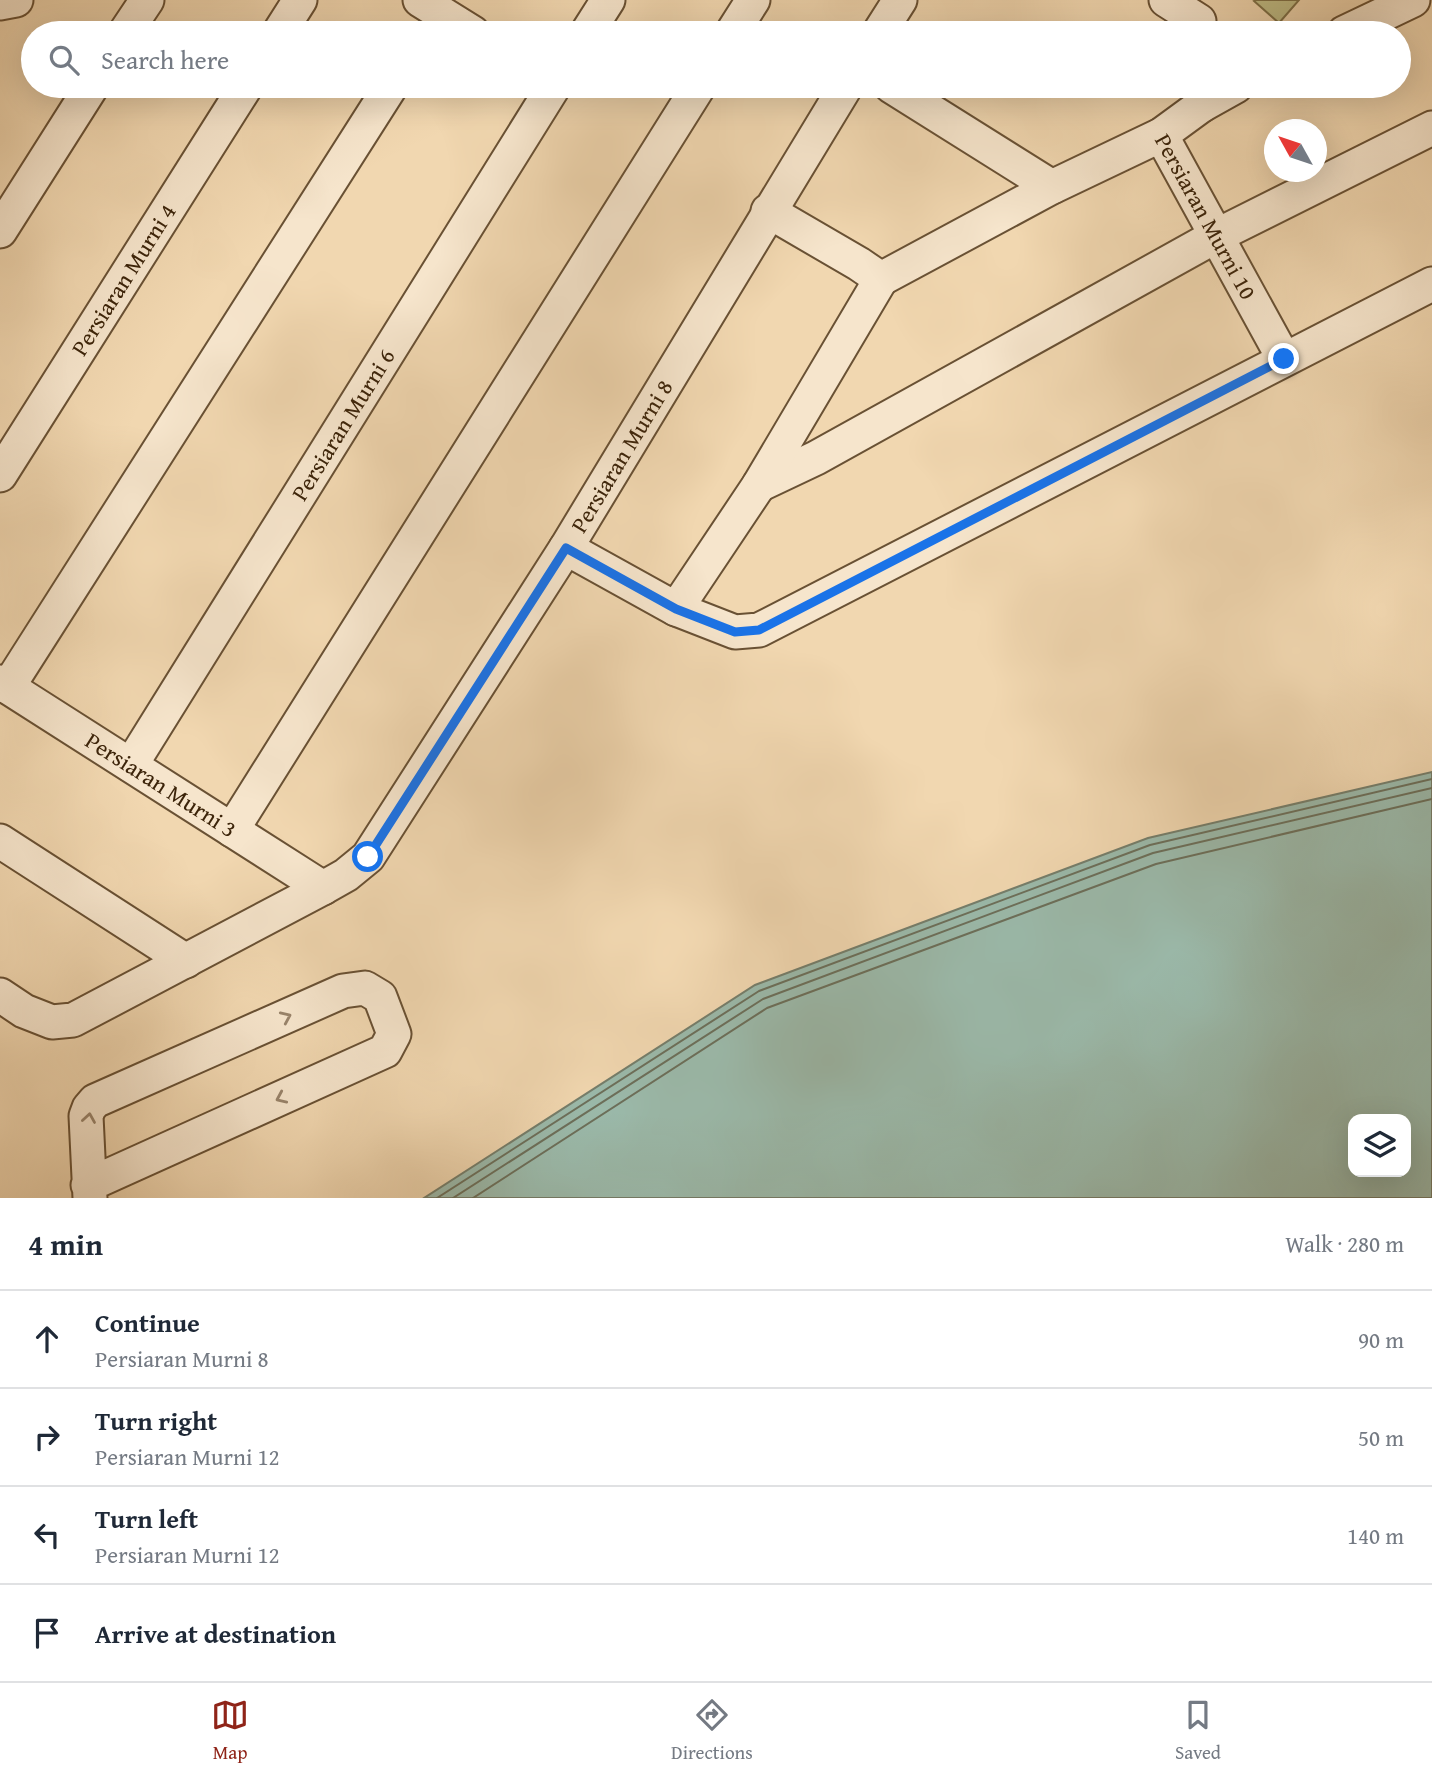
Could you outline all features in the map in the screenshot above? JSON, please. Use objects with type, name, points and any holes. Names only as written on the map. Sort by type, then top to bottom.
[{"type":"street","points":[[0,3],[16,0]]},
{"type":"street","points":[[133,21],[147,0]]},
{"type":"street","points":[[287,21],[300,0]]},
{"type":"street","points":[[595,21],[608,0]]},
{"type":"street","points":[[740,21],[753,0]]},
{"type":"street","points":[[1166,0],[1202,18]]},
{"type":"street","points":[[1369,21],[1413,0]]},
{"type":"street","points":[[886,21],[898,1]]},
{"type":"street","points":[[432,11],[451,21]]},
{"type":"street","points":[[0,231],[84,98]]},
{"type":"street","name":"Persiaran Murni 4","points":[[0,475],[238,98]]},
{"type":"street","points":[[4,684],[383,98]]},
{"type":"street","name":"Persiaran Murni 6","points":[[131,765],[547,98]]},
{"type":"street","points":[[232,830],[691,98]]},
{"type":"street","name":"Persiaran Murni 8","points":[[0,995],[24,1011],[52,1022],[73,1020],[323,888],[346,875],[368,857],[566,548],[839,98]]},
{"type":"street","points":[[910,98],[1052,187]]},
{"type":"street","name":"Persiaran Murni 10","points":[[1198,98],[1161,135],[1284,359]]},
{"type":"street","points":[[759,485],[816,458],[1216,236],[1432,128]]},
{"type":"street","points":[[676,609],[759,485],[881,279],[1052,187],[1161,135]]},
{"type":"street","points":[[768,211],[881,279]]},
{"type":"street","points":[[566,548],[676,609],[735,632],[759,630],[1432,284]]},
{"type":"street","name":"Persiaran Murni 3","points":[[4,684],[323,888]]},
{"type":"street","points":[[0,841],[186,961]]},
{"type":"street","points":[[365,988],[380,997],[394,1034],[385,1051],[89,1192],[86,1116],[95,1101],[343,992],[365,988]]},
{"type":"shaded area","points":[[1299,0],[1281,21],[1277,21],[1254,1]]},
{"type":"water","points":[[1432,772],[1432,1198],[424,1198],[755,985],[1148,838]]},
{"type":"route","points":[[368,857],[566,548],[676,609],[735,632],[759,630],[1284,359]]}]
